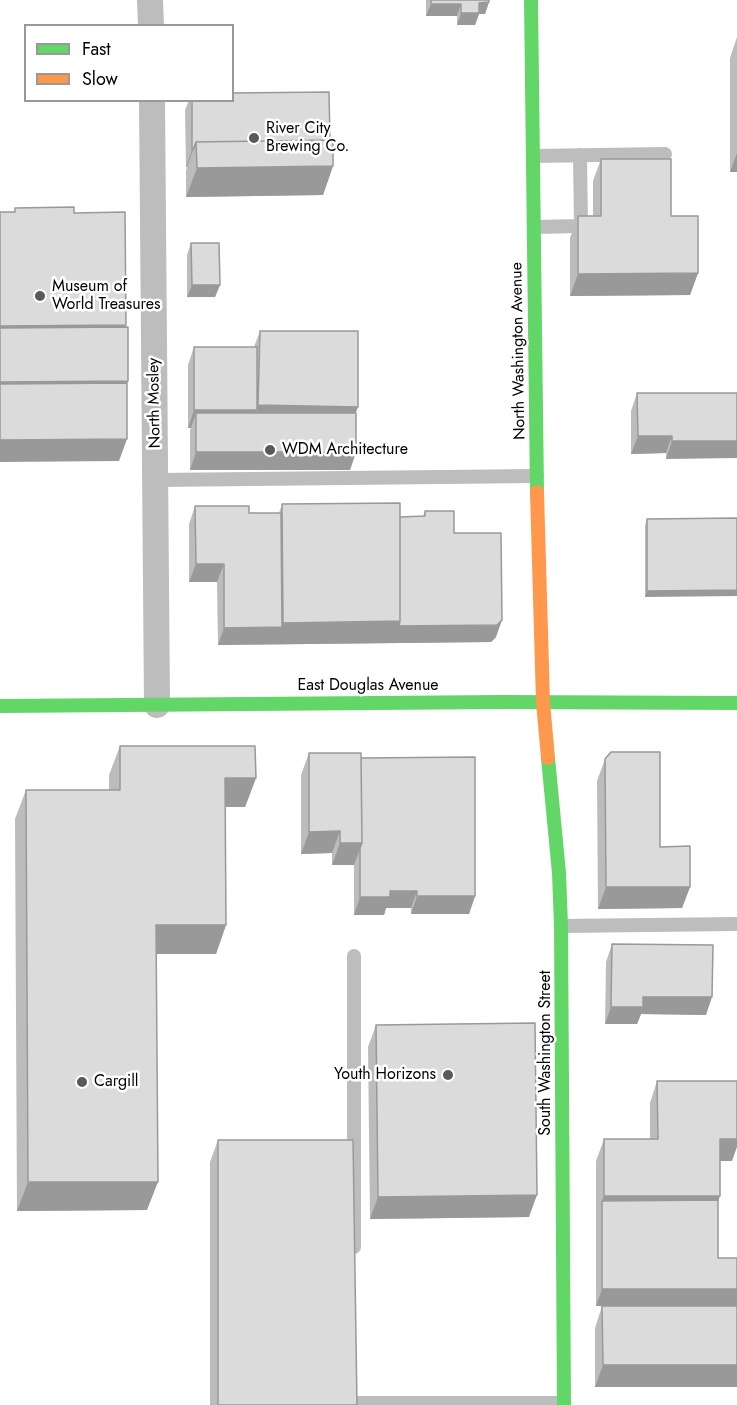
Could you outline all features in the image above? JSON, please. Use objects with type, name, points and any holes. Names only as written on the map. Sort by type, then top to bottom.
[{"type":"main road","name":"North Washington Avenue","points":[[531,0],[537,476],[543,702]]},
{"type":"main road","name":"South Washington Street","points":[[543,702],[559,873],[561,926],[564,1404]]},
{"type":"main road","name":"East Douglas Avenue","points":[[0,706],[737,703]]},
{"type":"street","points":[[150,0],[151,24]]},
{"type":"street","name":"North Mosley","points":[[152,102],[157,705]]},
{"type":"lane","points":[[533,156],[665,154]]},
{"type":"lane","points":[[534,227],[580,226],[579,155]]},
{"type":"lane","points":[[156,480],[537,476]]},
{"type":"lane","points":[[561,926],[737,924]]},
{"type":"lane","points":[[354,956],[354,1261]]},
{"type":"lane","points":[[355,1401],[564,1404]]},
{"type":"building","points":[[431,0],[489,0],[489,2],[479,3],[479,13],[461,13],[461,4],[431,4]]},
{"type":"building","points":[[329,92],[330,140],[196,142],[192,150],[192,102],[234,102],[234,93]]},
{"type":"building","points":[[333,140],[333,166],[197,168],[196,142]]},
{"type":"building","points":[[601,159],[671,159],[671,216],[698,216],[698,273],[578,274],[578,216],[601,216]]},
{"type":"building","points":[[74,207],[74,213],[125,212],[126,325],[0,326],[0,212],[15,212],[15,208]]},
{"type":"building","points":[[191,243],[219,243],[220,285],[192,285]]},
{"type":"building","points":[[128,327],[128,381],[0,382],[0,328]]},
{"type":"building","points":[[260,331],[358,331],[358,407],[258,405]]},
{"type":"building","points":[[194,347],[257,347],[257,410],[194,410]]},
{"type":"building","points":[[127,383],[127,439],[0,440],[0,384]]},
{"type":"building","points":[[637,393],[737,393],[737,441],[672,441],[672,436],[638,436]]},
{"type":"building","points":[[196,413],[356,413],[356,452],[196,452]]},
{"type":"building","points":[[400,503],[400,621],[283,623],[282,504]]},
{"type":"building","points":[[195,506],[249,506],[249,513],[281,513],[282,627],[224,628],[224,564],[196,564]]},
{"type":"building","points":[[425,511],[454,511],[454,533],[501,533],[502,620],[497,625],[399,626],[400,517],[425,516]]},
{"type":"building","points":[[737,518],[737,590],[647,591],[647,519]]},
{"type":"building","name":"Cargill","points":[[120,746],[255,746],[256,778],[225,778],[226,925],[156,925],[158,1182],[28,1182],[26,790],[120,790]]},
{"type":"building","points":[[611,752],[660,752],[660,847],[690,846],[690,887],[606,887],[605,759]]},
{"type":"building","points":[[309,753],[361,753],[362,843],[340,843],[340,831],[309,832]]},
{"type":"building","points":[[475,757],[475,896],[417,896],[417,891],[390,891],[390,897],[360,897],[361,758]]},
{"type":"building","points":[[612,944],[713,945],[712,997],[643,997],[643,1007],[611,1007]]},
{"type":"building","points":[[535,1023],[537,1195],[378,1197],[376,1025]]},
{"type":"building","points":[[657,1081],[737,1081],[737,1139],[720,1139],[720,1196],[604,1196],[604,1139],[658,1139]]},
{"type":"building","points":[[218,1140],[353,1140],[357,1405],[218,1405]]},
{"type":"building","points":[[718,1200],[718,1258],[737,1258],[737,1289],[602,1289],[602,1201]]},
{"type":"building","points":[[602,1306],[737,1306],[737,1365],[603,1365]]},
{"type":"traffic: fast","points":[[531,0],[537,492]]},
{"type":"traffic: fast","points":[[0,706],[501,702],[737,703]]},
{"type":"traffic: fast","points":[[548,758],[559,873],[561,926],[564,1405]]},
{"type":"traffic: slow","points":[[537,492],[543,702],[548,758]]},
{"type":"place","name":"River City Brewing Co.","points":[[254,138]]},
{"type":"place","name":"Museum of World Treasures","points":[[40,296]]},
{"type":"place","name":"WDM Architecture","points":[[270,450]]},
{"type":"place","name":"Youth Horizons","points":[[448,1075]]},
{"type":"place","name":"Cargill","points":[[82,1082]]}]
